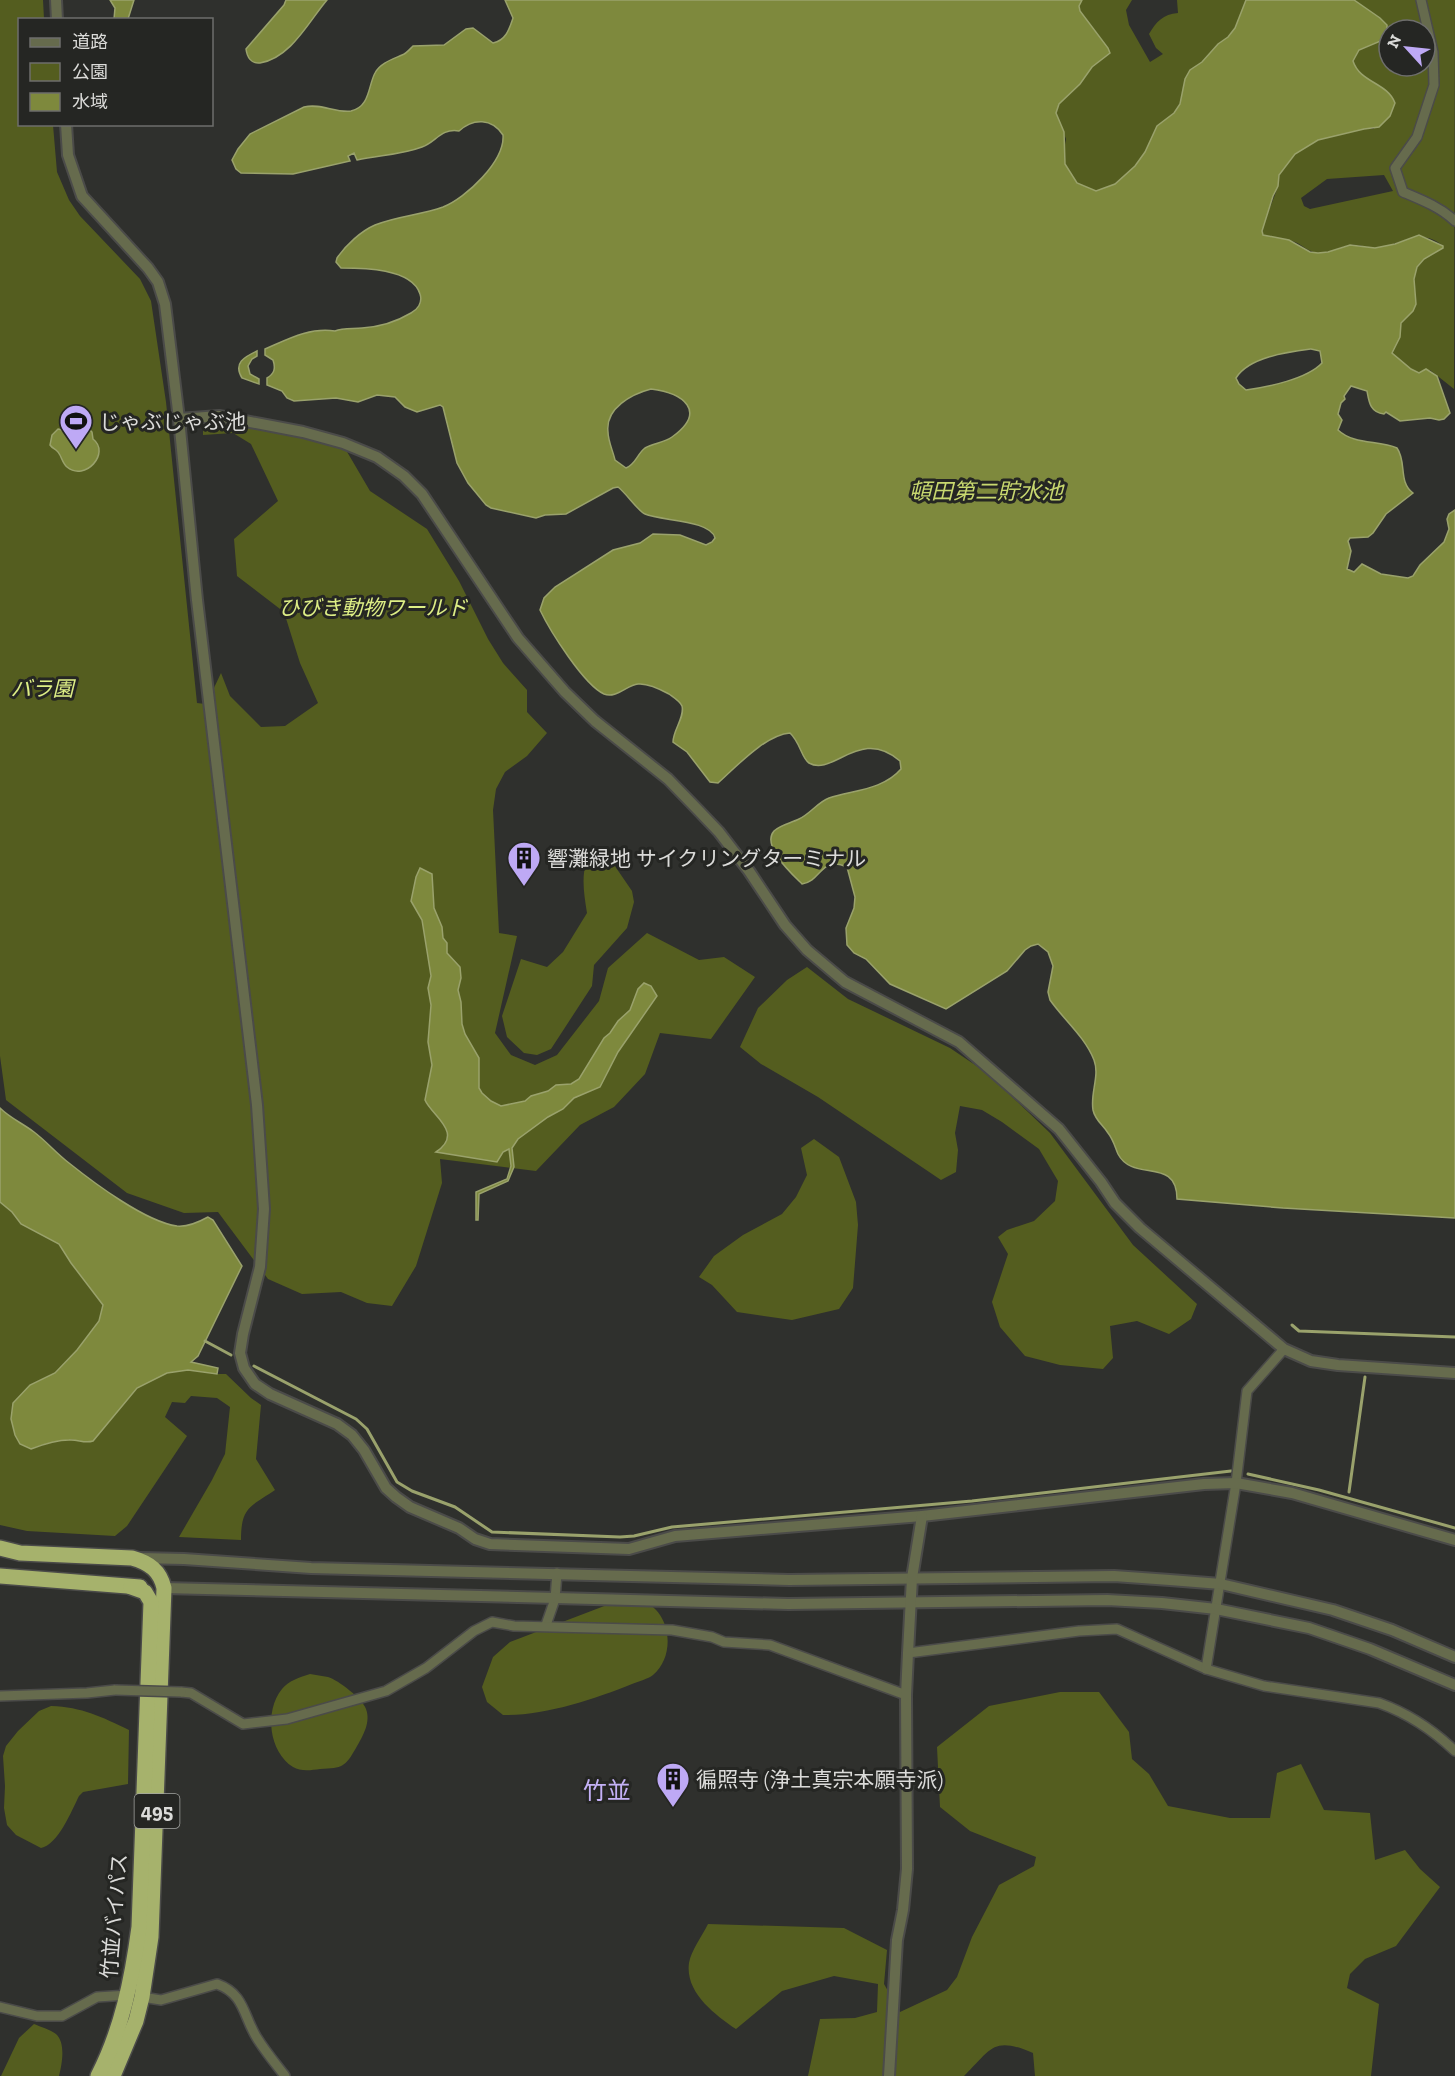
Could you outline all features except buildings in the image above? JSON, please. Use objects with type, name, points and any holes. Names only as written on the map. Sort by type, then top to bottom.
[{"type":"highway","points":[[0,1548],[20,1553],[132,1558],[143,1561],[158,1571]]},
{"type":"highway","name":"竹並バイパス","points":[[114,2076],[126,2048],[135,1996],[151,1937],[155,1887],[158,1571]]},
{"type":"highway","points":[[0,1576],[131,1587],[158,1595]]},
{"type":"highway","name":"竹並バイパス","points":[[98,2076],[135,1996]]},
{"type":"street","points":[[56,0],[57,18]]},
{"type":"street","points":[[1420,0],[1433,52],[1434,85],[1418,138],[1395,168],[1403,192],[1431,204],[1455,221]]},
{"type":"street","points":[[66,126],[68,155],[82,196],[143,262],[158,282],[165,304],[179,419],[196,600],[257,1105],[264,1209],[260,1267],[240,1353],[244,1368],[255,1384],[270,1394],[337,1424],[352,1435],[364,1450],[386,1488],[410,1507],[490,1544],[629,1549],[675,1536],[922,1516],[1204,1484],[1236,1483],[1292,1493],[1455,1540]]},
{"type":"street","points":[[179,419],[219,416],[303,432],[343,443],[376,457],[404,476],[422,494],[518,638],[565,692],[595,721],[668,779],[719,832],[749,871],[785,925],[807,950],[845,982],[959,1042],[1059,1129],[1115,1203],[1140,1228],[1284,1349],[1311,1361],[1338,1365],[1455,1373]]},
{"type":"street","points":[[1206,1669],[1236,1483],[1247,1391],[1284,1349]]},
{"type":"street","points":[[889,2076],[897,1940],[907,1869],[906,1695],[912,1578],[922,1516]]},
{"type":"street","points":[[132,1558],[311,1568],[789,1580],[1114,1576],[1221,1584],[1334,1610],[1392,1630],[1455,1656]]},
{"type":"street","points":[[158,1571],[165,1561],[170,1559]]},
{"type":"street","points":[[546,1625],[555,1599],[557,1573]]},
{"type":"street","points":[[158,1595],[183,1589],[788,1604],[1107,1599],[1216,1609],[1308,1628],[1370,1649],[1455,1685]]},
{"type":"street","points":[[0,1696],[115,1690],[181,1692],[191,1693],[243,1724],[287,1719],[386,1691],[426,1668],[474,1631],[492,1622],[514,1626],[672,1629],[712,1637],[724,1642],[770,1644],[906,1695]]},
{"type":"street","points":[[908,1653],[1079,1631],[1118,1629],[1206,1669],[1264,1686],[1379,1703],[1410,1717],[1455,1751]]},
{"type":"street","points":[[0,2007],[38,2016],[62,2016],[97,1997],[135,1996],[161,2000],[217,1984],[235,1994],[256,2037],[285,2076]]},
{"type":"green space","points":[[0,0],[43,0],[44,18],[18,18],[18,126],[53,126],[57,172],[69,200],[80,216],[140,279],[151,301],[166,402],[197,703],[214,705],[213,690],[221,673],[230,696],[261,727],[285,726],[318,703],[300,663],[284,612],[237,576],[234,539],[278,501],[251,444],[233,433],[203,435],[203,428],[228,423],[287,433],[346,450],[370,491],[427,529],[459,581],[488,639],[503,663],[527,690],[527,712],[547,733],[527,756],[505,772],[496,789],[493,810],[499,933],[517,936],[495,1033],[511,1055],[535,1065],[557,1055],[599,1001],[608,968],[647,933],[699,960],[724,957],[755,977],[711,1039],[660,1033],[645,1074],[614,1107],[580,1125],[536,1171],[440,1159],[442,1183],[416,1266],[392,1306],[367,1303],[341,1292],[302,1294],[268,1279],[218,1212],[184,1213],[127,1193],[6,1100],[0,1056]]},
{"type":"green space","points":[[1082,0],[1132,0],[1126,10],[1129,25],[1150,62],[1163,54],[1156,48],[1149,34],[1160,19],[1178,13],[1177,0],[1246,0],[1235,28],[1228,37],[1218,44],[1202,62],[1190,70],[1185,79],[1180,104],[1174,113],[1157,126],[1145,152],[1135,166],[1115,184],[1096,191],[1077,183],[1065,164],[1063,155],[1066,139],[1056,113],[1059,104],[1080,84],[1092,67],[1110,53],[1080,11],[1079,6]]},
{"type":"green space","points":[[1354,0],[1455,0],[1454,389],[1430,370],[1419,373],[1392,353],[1401,323],[1413,311],[1416,304],[1414,279],[1417,267],[1424,259],[1443,246],[1435,240],[1419,237],[1378,248],[1351,245],[1320,253],[1291,241],[1263,235],[1263,226],[1276,192],[1279,175],[1295,154],[1318,140],[1364,129],[1374,129],[1369,81],[1357,70],[1353,61],[1359,50],[1377,42],[1377,78],[1437,78],[1437,18],[1380,18]],"holes":[[[1384,175],[1393,191],[1310,209],[1304,206],[1301,198],[1327,179]]]},
{"type":"green space","points":[[594,856],[608,856],[632,891],[634,902],[627,928],[594,965],[592,986],[551,1049],[537,1055],[524,1053],[507,1037],[502,1016],[521,959],[547,967],[563,952],[587,913],[584,872],[587,859]]},
{"type":"green space","points":[[807,967],[848,999],[950,1048],[987,1073],[1050,1133],[1133,1245],[1197,1304],[1191,1319],[1169,1334],[1137,1321],[1110,1326],[1113,1358],[1103,1369],[1060,1365],[1025,1356],[1000,1327],[992,1302],[1008,1254],[998,1237],[1007,1230],[1034,1221],[1055,1201],[1058,1181],[1039,1149],[982,1110],[960,1106],[955,1133],[958,1150],[956,1172],[941,1180],[818,1097],[761,1064],[740,1047],[758,1008],[787,980]]},
{"type":"green space","points":[[814,1139],[839,1157],[856,1202],[858,1225],[853,1288],[839,1309],[792,1320],[737,1312],[712,1285],[699,1277],[714,1256],[743,1235],[782,1214],[796,1197],[807,1175],[801,1148]]},
{"type":"green space","points":[[0,1202],[21,1224],[59,1244],[103,1305],[99,1321],[77,1350],[55,1373],[30,1385],[31,1449],[64,1440],[93,1441],[136,1388],[167,1373],[188,1370],[226,1374],[261,1405],[256,1459],[275,1490],[259,1500],[245,1514],[241,1540],[179,1537],[225,1454],[230,1407],[217,1398],[191,1396],[185,1403],[172,1402],[165,1417],[187,1436],[127,1526],[115,1536],[27,1531],[0,1525]]},
{"type":"green space","points":[[620,1600],[639,1600],[650,1605],[664,1622],[668,1645],[661,1666],[653,1675],[586,1701],[535,1713],[503,1715],[487,1702],[482,1687],[493,1657],[510,1642]]},
{"type":"green space","points":[[310,1674],[328,1677],[338,1682],[355,1695],[366,1709],[368,1719],[364,1734],[346,1763],[339,1767],[296,1769],[285,1760],[274,1742],[271,1719],[276,1698],[288,1684]]},
{"type":"green space","points":[[1060,1692],[1099,1692],[1129,1732],[1132,1759],[1149,1774],[1168,1806],[1230,1818],[1270,1818],[1277,1773],[1301,1764],[1324,1810],[1370,1813],[1375,1860],[1405,1850],[1420,1869],[1440,1887],[1396,1946],[1365,1959],[1350,1974],[1347,1988],[1379,2004],[1371,2076],[1035,2076],[1033,2053],[1009,2045],[1001,2045],[988,2052],[964,2076],[808,2076],[820,2019],[855,2018],[877,2012],[878,1984],[834,1976],[782,1991],[736,2029],[710,2009],[696,1993],[689,1974],[689,1963],[708,1924],[844,1928],[887,1950],[884,1984],[900,2012],[947,1990],[957,1977],[972,1937],[999,1885],[1034,1866],[1036,1857],[970,1831],[940,1807],[937,1747],[989,1706]]},
{"type":"green space","points":[[51,1706],[82,1711],[129,1730],[128,1784],[83,1792],[59,1834],[53,1841],[41,1848],[16,1835],[7,1825],[4,1808],[3,1756],[6,1746],[18,1731],[39,1711]]},
{"type":"green space","points":[[34,2024],[53,2032],[59,2038],[62,2054],[59,2076],[1,2076],[19,2038]]},
{"type":"water","points":[[110,0],[134,0],[128,18],[114,18],[115,8]]},
{"type":"water","points":[[286,0],[327,0],[298,38],[281,54],[260,63],[252,61],[246,49]]},
{"type":"water","name":"頓田第二貯水池","points":[[505,0],[1082,0],[1079,6],[1080,11],[1110,53],[1092,67],[1080,84],[1059,104],[1056,113],[1064,132],[1065,164],[1077,183],[1096,191],[1115,184],[1135,166],[1145,152],[1157,126],[1174,113],[1180,104],[1185,79],[1190,70],[1202,62],[1218,44],[1228,37],[1235,28],[1246,0],[1354,0],[1380,18],[1377,18],[1377,42],[1359,50],[1353,61],[1361,74],[1391,96],[1395,103],[1390,116],[1379,127],[1318,140],[1295,154],[1279,175],[1278,186],[1262,231],[1263,235],[1289,240],[1310,252],[1318,253],[1350,245],[1375,248],[1395,244],[1419,235],[1443,246],[1424,259],[1417,267],[1414,279],[1416,304],[1413,311],[1401,323],[1400,337],[1392,353],[1411,369],[1419,373],[1426,369],[1437,376],[1450,413],[1444,419],[1439,420],[1430,418],[1400,421],[1386,412],[1379,413],[1373,409],[1367,391],[1351,386],[1341,403],[1338,414],[1342,420],[1338,430],[1351,438],[1397,448],[1402,459],[1404,478],[1413,493],[1386,514],[1368,537],[1350,538],[1348,541],[1351,551],[1347,569],[1354,572],[1362,564],[1381,574],[1408,578],[1413,576],[1420,565],[1444,542],[1449,529],[1447,519],[1449,514],[1455,510],[1455,1218],[1177,1199],[1175,1186],[1170,1178],[1125,1162],[1118,1154],[1110,1135],[1097,1120],[1092,1104],[1096,1066],[1080,1036],[1050,1000],[1048,992],[1053,966],[1048,952],[1038,944],[1031,946],[1007,971],[946,1009],[890,984],[866,959],[854,953],[847,945],[846,928],[854,908],[855,897],[847,867],[832,864],[809,882],[802,884],[779,859],[771,844],[771,837],[776,829],[803,817],[829,798],[886,781],[901,769],[900,761],[886,752],[872,749],[848,754],[828,764],[809,763],[790,733],[780,735],[761,745],[718,783],[710,782],[687,752],[673,742],[682,715],[680,702],[665,692],[646,684],[634,685],[613,695],[604,694],[587,680],[568,656],[540,610],[544,598],[555,587],[613,550],[640,543],[653,534],[680,535],[706,545],[715,538],[712,532],[695,524],[645,514],[618,487],[566,514],[536,518],[491,508],[468,483],[457,463],[443,407],[440,405],[417,412],[405,407],[395,397],[377,395],[358,402],[336,398],[294,401],[287,398],[282,391],[267,385],[267,378],[273,373],[274,366],[273,360],[265,355],[265,349],[308,332],[381,325],[399,319],[417,308],[421,300],[420,294],[415,285],[407,279],[385,271],[341,268],[336,262],[337,258],[354,239],[375,225],[443,207],[462,196],[491,167],[498,156],[503,135],[493,125],[476,122],[459,131],[443,133],[427,145],[414,150],[357,160],[354,153],[348,156],[350,161],[293,174],[241,173],[236,169],[232,160],[238,149],[250,134],[304,107],[316,106],[345,111],[357,109],[365,101],[377,70],[387,62],[405,54],[413,46],[444,45],[466,29],[473,28],[493,43],[504,37],[513,18]],"holes":[[[1311,349],[1320,351],[1322,363],[1297,378],[1246,390],[1236,378],[1242,371],[1259,360]],[[651,389],[663,391],[681,399],[687,405],[690,411],[688,419],[683,428],[672,437],[645,448],[626,468],[615,460],[608,432],[611,416],[621,403],[636,394]]]},
{"type":"water","points":[[257,351],[257,356],[248,366],[250,374],[259,379],[259,384],[242,378],[239,368],[244,358]]},
{"type":"water","name":"じゃぶじゃぶ池","points":[[58,429],[75,433],[80,429],[89,429],[99,451],[94,464],[81,471],[74,471],[67,467],[58,452],[50,445],[52,435]]},
{"type":"water","points":[[420,868],[432,874],[434,908],[442,927],[443,938],[447,943],[447,953],[460,967],[461,978],[458,990],[462,1024],[479,1058],[479,1088],[491,1101],[501,1106],[525,1101],[556,1085],[571,1084],[579,1079],[604,1038],[630,1010],[638,989],[644,983],[651,986],[657,996],[618,1052],[600,1087],[574,1098],[563,1109],[518,1139],[512,1148],[514,1167],[508,1181],[479,1194],[478,1220],[476,1220],[476,1192],[507,1179],[511,1166],[509,1149],[503,1152],[497,1162],[436,1152],[444,1145],[447,1131],[425,1100],[432,1065],[428,1042],[431,1005],[428,988],[431,976],[422,920],[411,901]]},
{"type":"water","points":[[0,1108],[34,1132],[92,1181],[136,1210],[164,1223],[177,1226],[193,1224],[208,1217],[213,1220],[242,1266],[198,1356],[191,1362],[218,1368],[217,1374],[188,1370],[167,1373],[137,1388],[93,1441],[59,1441],[31,1449],[20,1444],[15,1435],[11,1419],[13,1403],[30,1385],[55,1373],[77,1350],[99,1321],[103,1305],[59,1244],[21,1224],[0,1202]]},
{"type":"waterway","points":[[1292,1325],[1299,1331],[1455,1337]]},
{"type":"waterway","points":[[205,1341],[231,1355]]},
{"type":"waterway","points":[[254,1366],[356,1419],[367,1429],[397,1482],[412,1491],[455,1507],[492,1532],[634,1536],[672,1527],[972,1501],[1231,1471]]},
{"type":"waterway","points":[[1349,1492],[1365,1377]]},
{"type":"waterway","points":[[1248,1474],[1319,1490],[1455,1528]]},
{"type":"place","name":"じゃぶじゃぶ池","points":[[76,450]]},
{"type":"place","name":"響灘緑地 サイクリングターミナル","points":[[524,887]]},
{"type":"place","name":"徧照寺 (浄土真宗本願寺派)","points":[[673,1808]]},
{"type":"district","name":"竹並","points":[[607,1790]]},
{"type":"park label","name":"ひびき動物ワールド","points":[[373,607]]},
{"type":"park label","name":"バラ園","points":[[42,688]]}]
